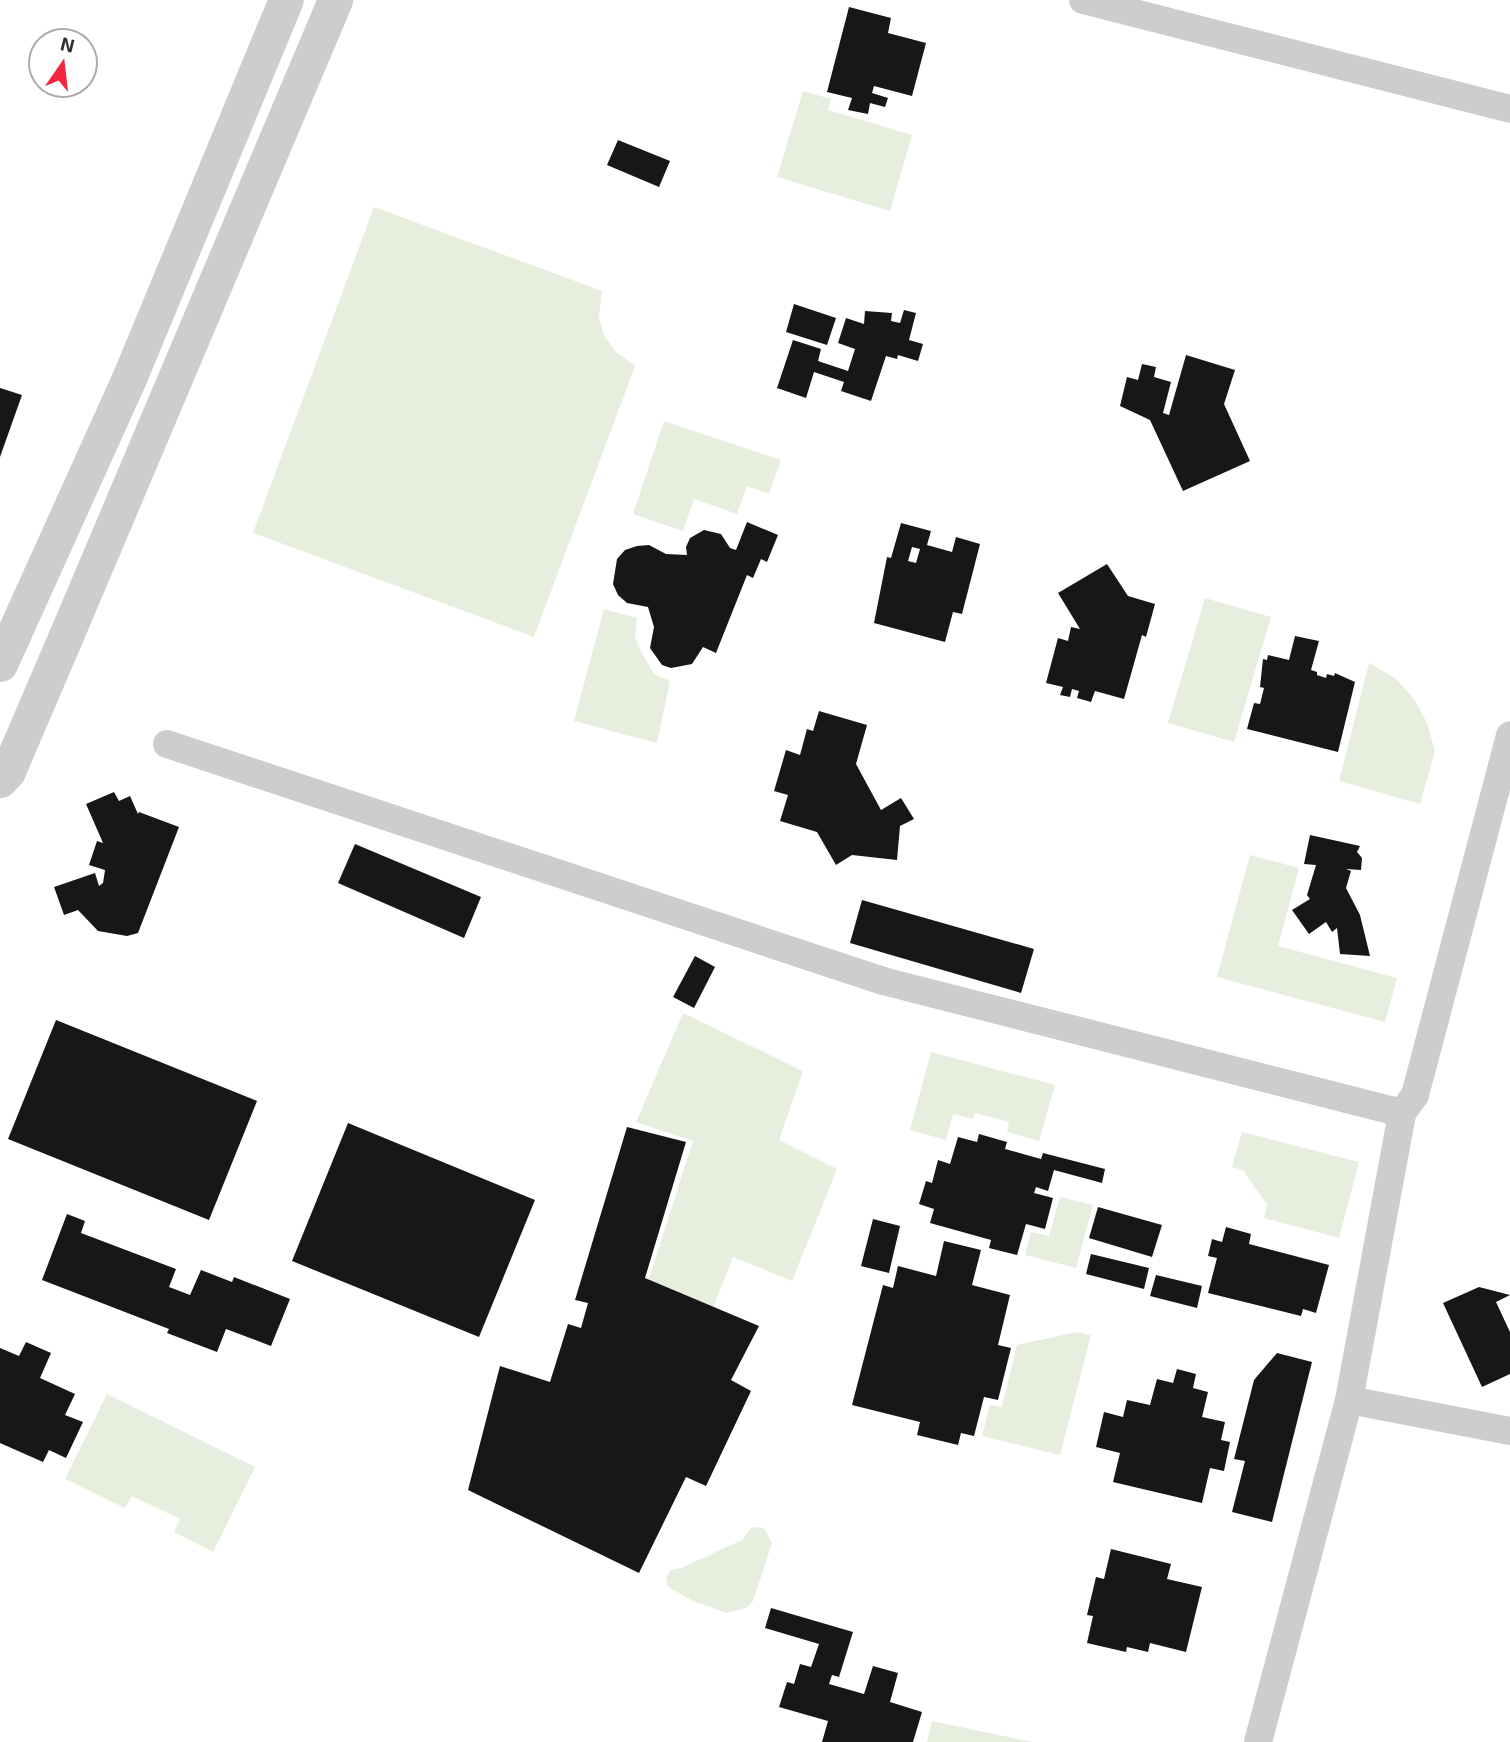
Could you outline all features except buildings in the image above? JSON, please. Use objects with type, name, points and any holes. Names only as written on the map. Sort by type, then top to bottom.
[{"type":"street","points":[[0,664],[130,376],[286,0]]},
{"type":"street","points":[[0,780],[8,771],[335,0]]},
{"type":"street","points":[[1083,0],[1510,108]]},
{"type":"street","points":[[1258,1742],[1349,1400],[1402,1113],[1415,1095],[1419,1082],[1510,735]]},
{"type":"street","points":[[167,744],[883,981],[1402,1113]]},
{"type":"street","points":[[1349,1400],[1510,1431]]},
{"type":"green space","points":[[803,91],[831,99],[828,110],[912,135],[890,211],[777,177]]},
{"type":"green space","points":[[374,207],[602,291],[599,317],[604,336],[616,352],[635,366],[534,637],[253,533]]},
{"type":"green space","points":[[664,421],[781,460],[769,494],[747,486],[737,514],[694,499],[683,531],[633,514]]},
{"type":"green space","points":[[1205,598],[1271,617],[1234,742],[1168,723]]},
{"type":"green space","points":[[604,609],[637,618],[635,637],[643,655],[654,674],[670,681],[657,743],[574,721]]},
{"type":"green space","points":[[1369,663],[1395,678],[1414,699],[1427,723],[1435,751],[1420,804],[1339,781]]},
{"type":"green space","points":[[1250,855],[1299,868],[1278,946],[1397,978],[1385,1022],[1217,977]]},
{"type":"green space","points":[[683,1013],[803,1071],[779,1140],[837,1169],[792,1281],[733,1257],[713,1308],[648,1282],[693,1141],[636,1122]]},
{"type":"green space","points":[[931,1052],[1055,1085],[1039,1141],[1007,1132],[1009,1122],[975,1113],[973,1119],[953,1114],[946,1140],[910,1130]]},
{"type":"green space","points":[[1242,1132],[1359,1162],[1339,1238],[1264,1218],[1267,1205],[1243,1170],[1232,1167]]},
{"type":"green space","points":[[1060,1197],[1093,1205],[1076,1268],[1025,1255],[1031,1232],[1049,1236]]},
{"type":"green space","points":[[1077,1332],[1091,1335],[1060,1455],[982,1436],[990,1405],[1002,1407],[1017,1345]]},
{"type":"green space","points":[[107,1394],[255,1467],[213,1552],[174,1532],[180,1519],[132,1496],[125,1508],[65,1479]]},
{"type":"green space","points":[[752,1527],[764,1528],[772,1543],[753,1601],[746,1608],[727,1613],[693,1601],[668,1587],[666,1577],[671,1570],[742,1540]]},
{"type":"green space","points":[[932,1721],[1032,1742],[927,1742]]}]
